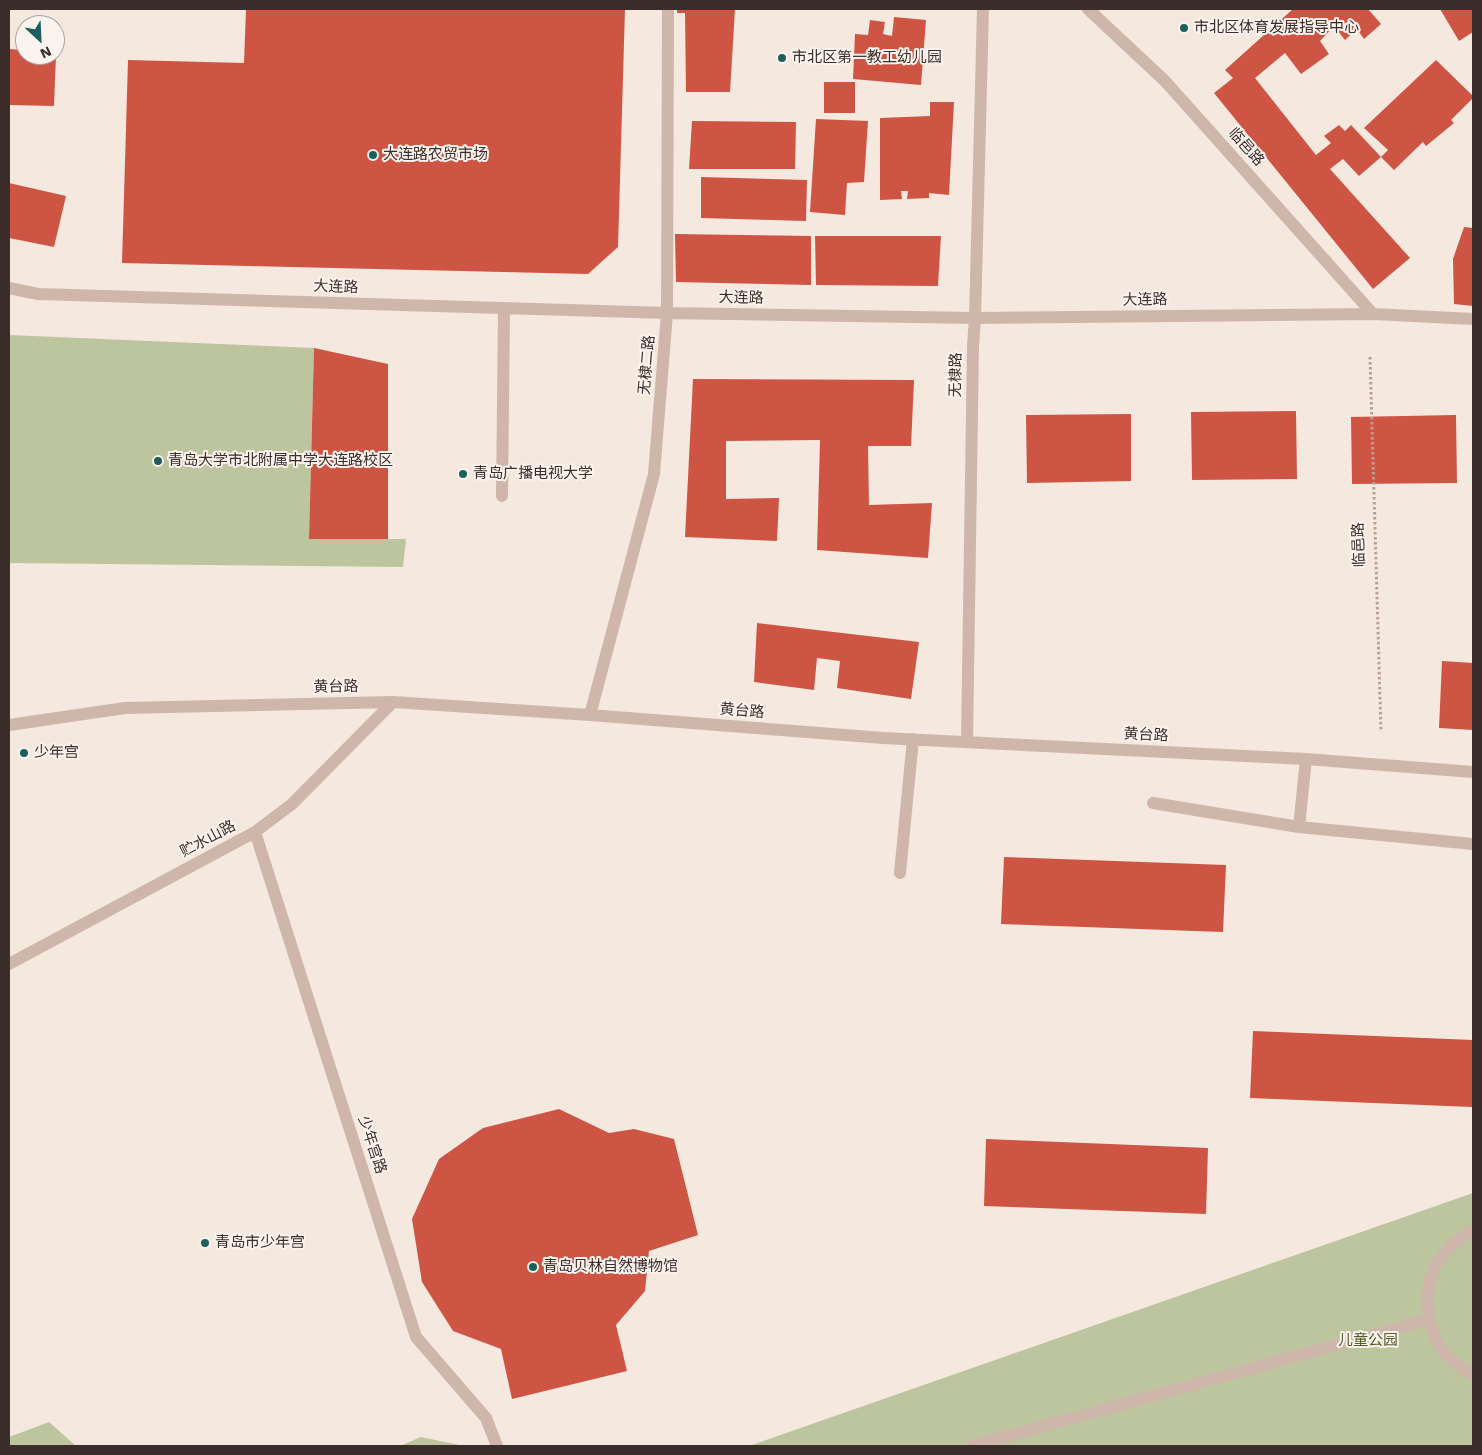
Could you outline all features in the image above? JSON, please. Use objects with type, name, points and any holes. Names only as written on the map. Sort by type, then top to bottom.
[{"type":"street","name":"无棣二路","points":[[590,715],[654,474],[667,313],[668,9]]},
{"type":"street","name":"无棣路","points":[[967,741],[973,346],[983,9]]},
{"type":"street","name":"临邑路","points":[[1088,9],[1165,81],[1373,314]]},
{"type":"street","name":"大连路","points":[[9,288],[38,294],[667,313],[975,318],[1373,314],[1473,318]]},
{"type":"street","points":[[502,496],[504,308]]},
{"type":"street","name":"黄台路","points":[[9,725],[125,708],[393,702],[913,739],[1306,759],[1473,772]]},
{"type":"street","name":"贮水山路","points":[[9,964],[254,832],[292,804],[393,702]]},
{"type":"street","points":[[900,873],[913,739]]},
{"type":"street","points":[[1299,827],[1306,759]]},
{"type":"street","points":[[1153,803],[1299,827],[1473,844]]},
{"type":"street","name":"少年宫路","points":[[254,832],[416,1338],[486,1418],[497,1446]]},
{"type":"street","points":[[1473,1230],[1456,1241],[1439,1260],[1430,1283],[1428,1310],[1435,1337],[1450,1359],[1473,1375]]},
{"type":"street","points":[[972,1446],[1430,1319]]},
{"type":"path","name":"临邑路","points":[[1370,357],[1381,732]]},
{"type":"green space","name":"青岛大学市北附属中学大连路校区","points":[[9,335],[314,348],[309,539],[406,539],[403,567],[9,563]]},
{"type":"green space","name":"儿童公园","points":[[1473,1193],[1473,1446],[749,1446]]},
{"type":"green space","points":[[49,1422],[76,1446],[9,1446],[9,1437]]},
{"type":"green space","points":[[421,1437],[464,1446],[400,1446]]},
{"type":"building","name":"大连路农贸市场","points":[[246,9],[625,9],[618,247],[588,274],[122,263],[128,60],[244,63]]},
{"type":"building","points":[[677,9],[735,9],[730,92],[686,92],[685,13],[677,13]]},
{"type":"building","points":[[1293,9],[1368,9],[1381,24],[1364,39],[1357,29],[1345,40],[1334,26],[1320,41],[1329,54],[1301,74],[1285,53],[1255,78],[1316,155],[1331,143],[1324,136],[1339,125],[1345,131],[1351,125],[1381,157],[1359,176],[1343,159],[1330,169],[1410,258],[1373,289],[1214,93],[1233,78],[1225,70]]},
{"type":"building","points":[[1440,9],[1473,9],[1473,32],[1459,41]]},
{"type":"building","points":[[894,17],[926,20],[921,85],[853,79],[855,34],[868,35],[870,20],[885,22],[883,34],[892,36]]},
{"type":"building","points":[[9,49],[15,49],[15,65],[56,65],[54,106],[9,105]]},
{"type":"building","points":[[1436,60],[1473,98],[1451,120],[1454,123],[1426,146],[1423,142],[1394,170],[1381,157],[1388,150],[1364,128]]},
{"type":"building","points":[[824,82],[855,82],[855,113],[824,113]]},
{"type":"building","points":[[930,102],[954,102],[949,195],[929,193],[929,198],[907,199],[908,191],[901,191],[902,199],[880,200],[880,118],[930,116]]},
{"type":"building","points":[[816,119],[868,121],[864,182],[847,183],[845,215],[810,212]]},
{"type":"building","points":[[692,121],[796,122],[795,169],[689,169]]},
{"type":"building","points":[[701,177],[807,180],[806,221],[701,218]]},
{"type":"building","points":[[9,183],[66,196],[54,247],[9,238]]},
{"type":"building","points":[[1464,227],[1473,228],[1473,306],[1454,304],[1453,259]]},
{"type":"building","points":[[675,234],[811,236],[811,285],[676,282]]},
{"type":"building","points":[[815,236],[941,236],[938,286],[816,285]]},
{"type":"building","points":[[314,348],[388,364],[388,539],[309,539]]},
{"type":"building","points":[[693,379],[914,380],[911,446],[868,446],[869,505],[932,503],[928,558],[817,550],[820,440],[726,441],[726,499],[779,498],[777,541],[685,537]]},
{"type":"building","points":[[1296,411],[1297,479],[1192,480],[1191,412]]},
{"type":"building","points":[[1131,414],[1131,481],[1027,483],[1026,415]]},
{"type":"building","points":[[1456,415],[1457,483],[1352,484],[1351,417]]},
{"type":"building","points":[[757,623],[919,642],[911,699],[837,688],[840,661],[817,658],[814,690],[754,682]]},
{"type":"building","points":[[1442,661],[1473,663],[1473,730],[1439,728]]},
{"type":"building","points":[[1004,857],[1226,865],[1223,932],[1001,924]]},
{"type":"building","points":[[1253,1031],[1473,1040],[1472,1107],[1250,1098]]},
{"type":"building","name":"青岛贝林自然博物馆","points":[[559,1109],[609,1133],[634,1129],[674,1139],[698,1235],[649,1251],[645,1291],[616,1325],[627,1371],[512,1399],[501,1349],[453,1331],[422,1282],[412,1219],[439,1159],[483,1128]]},
{"type":"building","points":[[986,1139],[1208,1148],[1206,1214],[984,1206]]},
{"type":"place","name":"市北区体育发展指导中心","points":[[1184,28]]},
{"type":"place","name":"市北区第一教工幼儿园","points":[[782,58]]},
{"type":"place","name":"大连路农贸市场","points":[[373,155]]},
{"type":"place","name":"青岛大学市北附属中学大连路校区","points":[[158,461]]},
{"type":"place","name":"青岛广播电视大学","points":[[463,474]]},
{"type":"place","name":"少年宫","points":[[24,753]]},
{"type":"place","name":"青岛市少年宫","points":[[205,1243]]},
{"type":"place","name":"青岛贝林自然博物馆","points":[[533,1267]]}]
